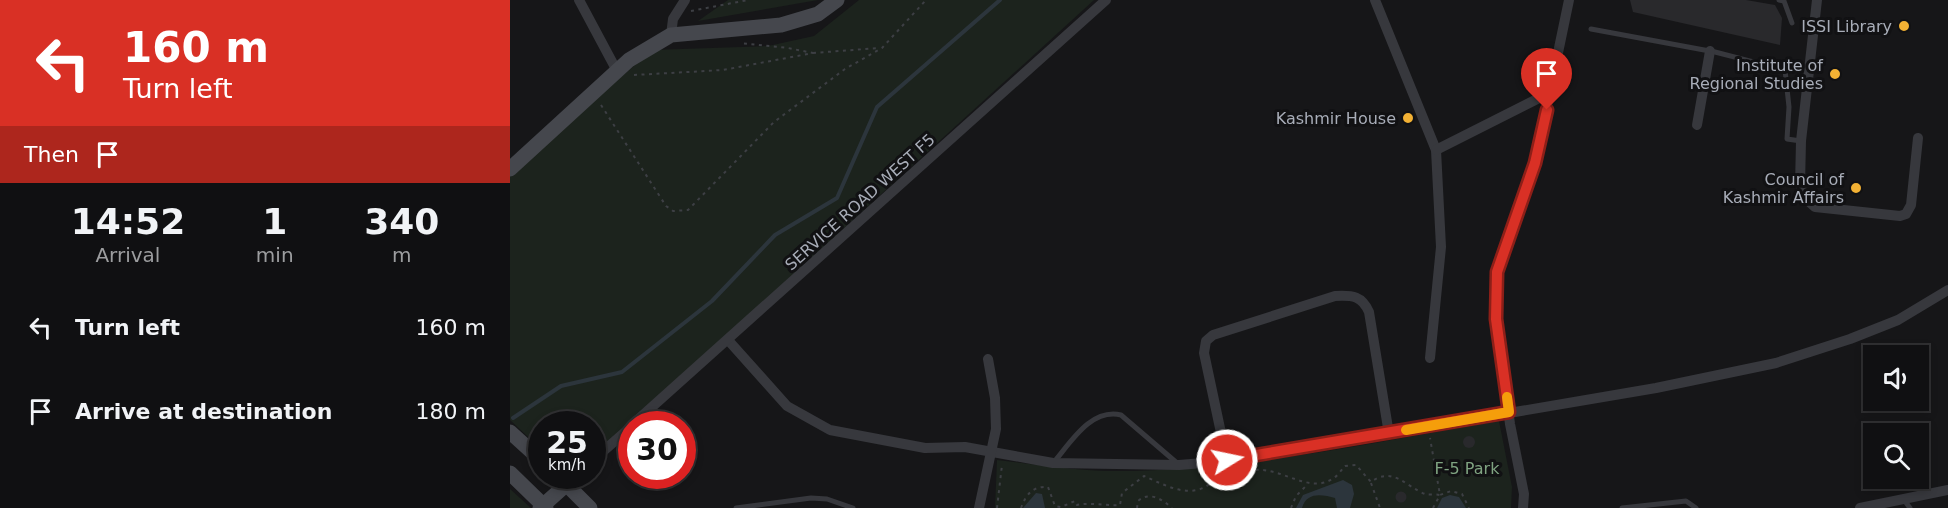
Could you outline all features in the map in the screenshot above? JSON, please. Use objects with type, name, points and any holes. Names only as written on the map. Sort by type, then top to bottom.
[{"type":"street","points":[[579,0],[617,71]]},
{"type":"street","points":[[671,35],[674,17],[685,0]]},
{"type":"street","points":[[511,167],[617,71],[651,46],[671,35],[782,25],[819,14],[837,0]]},
{"type":"street","name":"SERVICE ROAD WEST F5","points":[[648,411],[1106,0]]},
{"type":"street","points":[[1376,0],[1436,150],[1441,247],[1430,358]]},
{"type":"street","points":[[1523,508],[1524,494],[1509,412],[1496,319],[1497,272],[1535,163],[1569,0]]},
{"type":"street","points":[[1817,0],[1801,141],[1800,185],[1805,198],[1815,207],[1900,216],[1906,214],[1911,205],[1917,138]]},
{"type":"street","points":[[1697,124],[1710,51]]},
{"type":"street","points":[[1436,150],[1551,92]]},
{"type":"street","points":[[728,340],[787,406],[830,430],[925,448],[965,447],[1053,464],[1179,465],[1227,460],[1389,434],[1656,388],[1776,363],[1850,339],[1898,320],[1948,290]]},
{"type":"street","points":[[1227,460],[1204,353],[1206,341],[1213,335],[1335,296],[1353,295],[1364,301],[1369,312],[1389,434]]},
{"type":"street","points":[[979,508],[989,452],[996,429],[988,359]]},
{"type":"street","points":[[510,432],[528,448]]},
{"type":"street","name":"SERVICE ROAD WEST F5","points":[[606,448],[618,438]]},
{"type":"street","points":[[510,473],[543,507],[558,489]]},
{"type":"street","points":[[575,489],[590,508]]},
{"type":"street","points":[[1860,508],[1907,504],[1948,490]]},
{"type":"lane","points":[[1779,0],[1784,1],[1792,23]]},
{"type":"lane","points":[[1591,29],[1710,51],[1785,70],[1789,107],[1787,139],[1801,141]]},
{"type":"lane","points":[[1053,464],[1090,421],[1112,413],[1121,415],[1179,465]]},
{"type":"lane","points":[[736,508],[811,498],[827,499],[854,508]]},
{"type":"lane","points":[[1622,508],[1686,501],[1696,508]]},
{"type":"path","points":[[674,17],[719,4],[748,0]]},
{"type":"path","points":[[592,93],[666,206],[679,212],[695,206],[774,122],[845,69],[882,48],[926,0]]},
{"type":"path","points":[[733,43],[788,48],[813,53]]},
{"type":"path","points":[[633,75],[723,70],[813,53],[882,48]]},
{"type":"path","points":[[1430,435],[1440,495],[1433,508]]},
{"type":"path","points":[[997,508],[1002,465]]},
{"type":"path","points":[[1021,508],[1028,493],[1039,486],[1048,487],[1055,506],[1061,507],[1075,501],[1077,505],[1088,502],[1100,506],[1121,506],[1122,494],[1144,476],[1186,491],[1196,490],[1220,478],[1252,470],[1269,470],[1290,475],[1300,483],[1309,483],[1332,479],[1345,466],[1356,465],[1371,482],[1380,508]]},
{"type":"path","points":[[1139,474],[1151,473]]},
{"type":"path","points":[[1371,482],[1387,475],[1400,478],[1426,494],[1440,495],[1457,492],[1467,499],[1469,508]]},
{"type":"path","points":[[1291,508],[1296,496],[1309,483]]},
{"type":"path","points":[[1137,508],[1138,501],[1143,496],[1151,496],[1172,508]]},
{"type":"green space","points":[[728,0],[818,0],[698,21]]},
{"type":"green space","points":[[859,0],[1094,0],[643,411],[618,411],[618,434],[606,445],[606,411],[528,411],[528,437],[510,420],[510,174],[652,50],[768,46],[814,36]]},
{"type":"green space","name":"F-5 Park","points":[[1499,421],[1512,487],[1511,508],[995,508],[997,460],[1106,471],[1205,467],[1304,455]]},
{"type":"green space","points":[[510,489],[531,508],[510,508]]},
{"type":"shaded area","points":[[1343,480],[1352,485],[1354,494],[1350,508],[1337,508],[1335,498],[1321,495],[1311,497],[1302,508],[1296,508],[1303,495]]},
{"type":"shaded area","points":[[1036,493],[1042,494],[1045,508],[1023,508]]},
{"type":"shaded area","points":[[1450,495],[1459,497],[1466,508],[1437,508],[1442,498]]},
{"type":"building","points":[[1630,0],[1746,0],[1775,5],[1782,18],[1780,45],[1633,12]]},
{"type":"building","points":[[1471,436],[1475,442],[1471,448],[1467,448],[1463,440]]},
{"type":"building","points":[[1401,491],[1407,497],[1401,503],[1395,497]]},
{"type":"waterway","points":[[513,418],[561,386],[622,372],[712,301],[775,235],[837,198],[877,107],[1000,0]]},
{"type":"slow traffic","points":[[1406,430],[1509,412],[1507,397]]},
{"type":"place","name":"ISSI Library","points":[[1904,26]]},
{"type":"place","name":"Institute of Regional Studies","points":[[1835,74]]},
{"type":"place","name":"Kashmir House","points":[[1408,118]]},
{"type":"place","name":"Council of Kashmir Affairs","points":[[1856,188]]},
{"type":"route","points":[[1227,460],[1509,412],[1496,319],[1497,272],[1535,163],[1547,110]]}]
